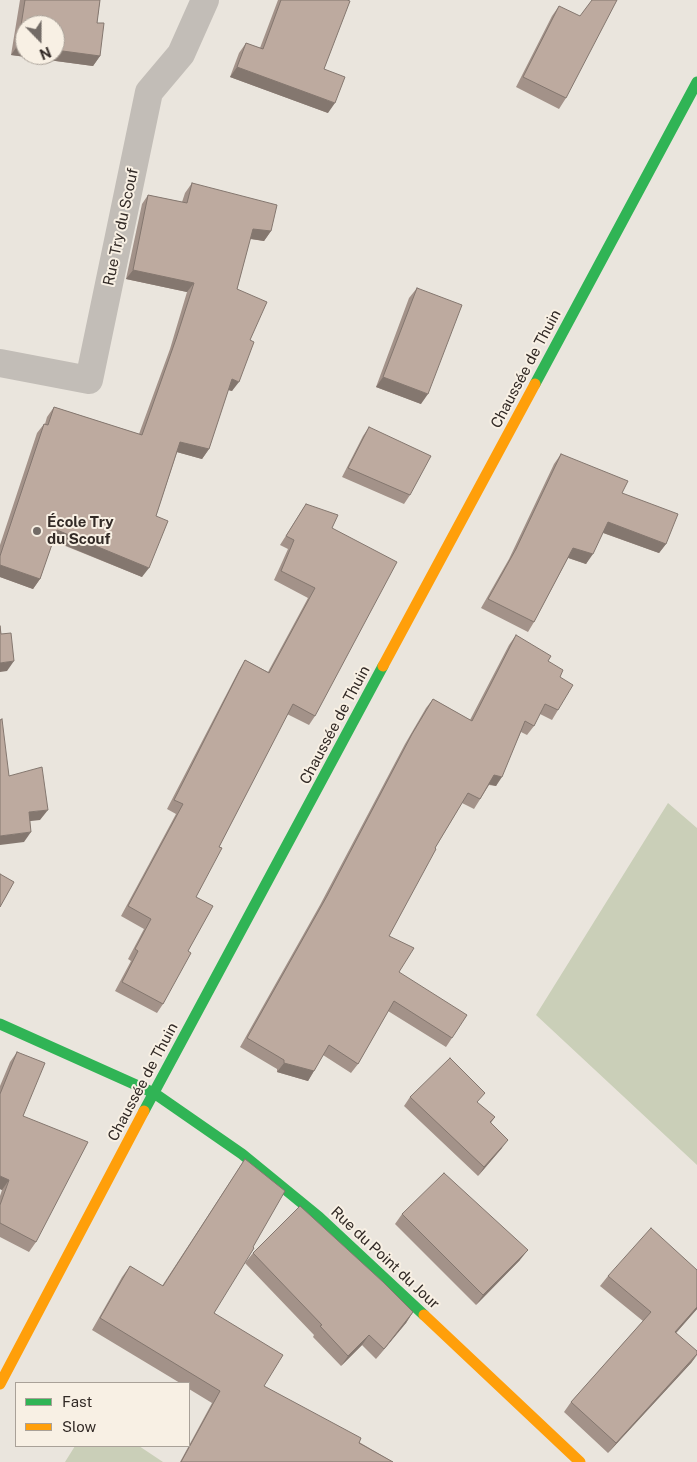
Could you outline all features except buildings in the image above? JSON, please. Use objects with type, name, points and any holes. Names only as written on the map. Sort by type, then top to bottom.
[{"type":"main road","name":"Chaussée de Thuin","points":[[0,1384],[154,1093],[697,82]]},
{"type":"main road","points":[[0,1024],[154,1093]]},
{"type":"main road","name":"Rue du Point du Jour","points":[[154,1093],[242,1154],[319,1217],[580,1462]]},
{"type":"street","name":"Rue Try du Scouf","points":[[0,363],[89,380],[148,92],[181,54],[205,0]]},
{"type":"green space","points":[[668,803],[697,828],[697,1165],[536,1015]]},
{"type":"green space","points":[[74,1447],[140,1447],[163,1462],[65,1462]]},
{"type":"traffic: fast","points":[[535,384],[697,82]]},
{"type":"traffic: fast","points":[[144,1111],[383,666]]},
{"type":"traffic: fast","points":[[0,1024],[154,1093],[242,1154],[319,1217],[424,1315]]},
{"type":"traffic: slow","points":[[383,666],[535,384]]},
{"type":"traffic: slow","points":[[0,1384],[144,1111]]},
{"type":"traffic: slow","points":[[424,1315],[580,1462]]},
{"type":"place","name":"École Try du Scouf","points":[[37,531]]}]
